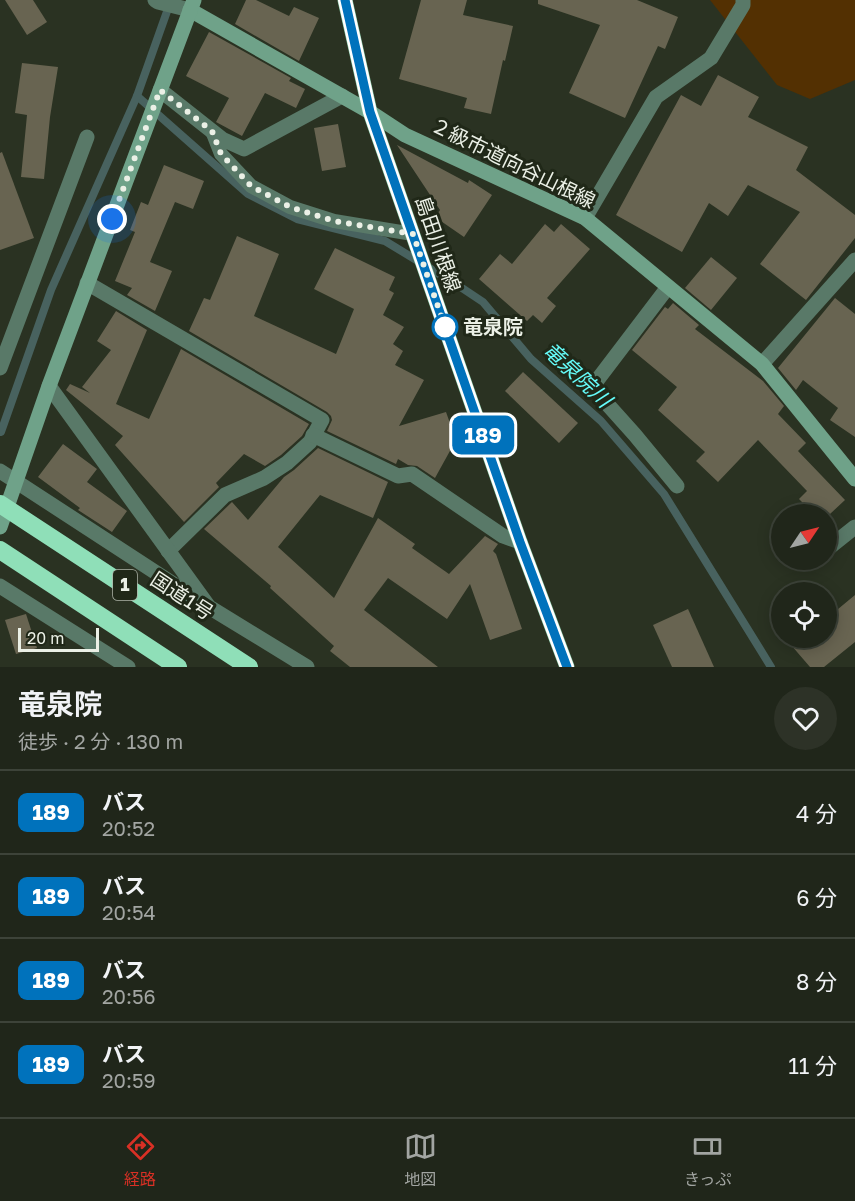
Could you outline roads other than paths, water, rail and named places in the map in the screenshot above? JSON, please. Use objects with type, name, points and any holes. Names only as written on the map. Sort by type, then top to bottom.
[{"type":"highway","name":"国道1号","points":[[0,504],[249,667]]},
{"type":"highway","name":"1","points":[[0,550],[178,667]]},
{"type":"main road","name":"島田川根線","points":[[345,0],[370,112],[520,542],[567,667]]},
{"type":"street","points":[[585,218],[656,97],[711,58],[743,5],[743,0]]},
{"type":"street","points":[[0,527],[49,386],[192,5],[156,1]]},
{"type":"street","name":"２級市道向谷山根線","points":[[192,5],[405,135],[585,218],[762,364],[855,479]]},
{"type":"street","points":[[160,90],[222,139],[244,149],[342,96]]},
{"type":"street","points":[[0,368],[87,137]]},
{"type":"street","points":[[762,364],[855,260]]},
{"type":"street","points":[[87,283],[322,420],[309,442],[287,463],[264,478],[225,495],[168,551]]},
{"type":"street","points":[[668,287],[592,387],[677,486]]},
{"type":"street","points":[[49,386],[209,607]]},
{"type":"street","points":[[314,435],[398,476],[412,474],[503,536],[520,542]]},
{"type":"street","points":[[0,471],[209,607],[307,667]]},
{"type":"street","points":[[837,541],[855,527]]},
{"type":"street","points":[[0,586],[128,667]]},
{"type":"lane","points":[[212,131],[221,154],[251,186],[290,207],[334,221],[413,234]]},
{"type":"waterway","points":[[1,432],[51,290],[137,96],[170,3]]},
{"type":"waterway","name":"竜泉院川","points":[[137,96],[248,194],[297,219],[385,241],[483,302],[531,359],[601,421],[664,494],[771,667]]},
{"type":"place","name":"竜泉院","points":[[445,327]]}]
